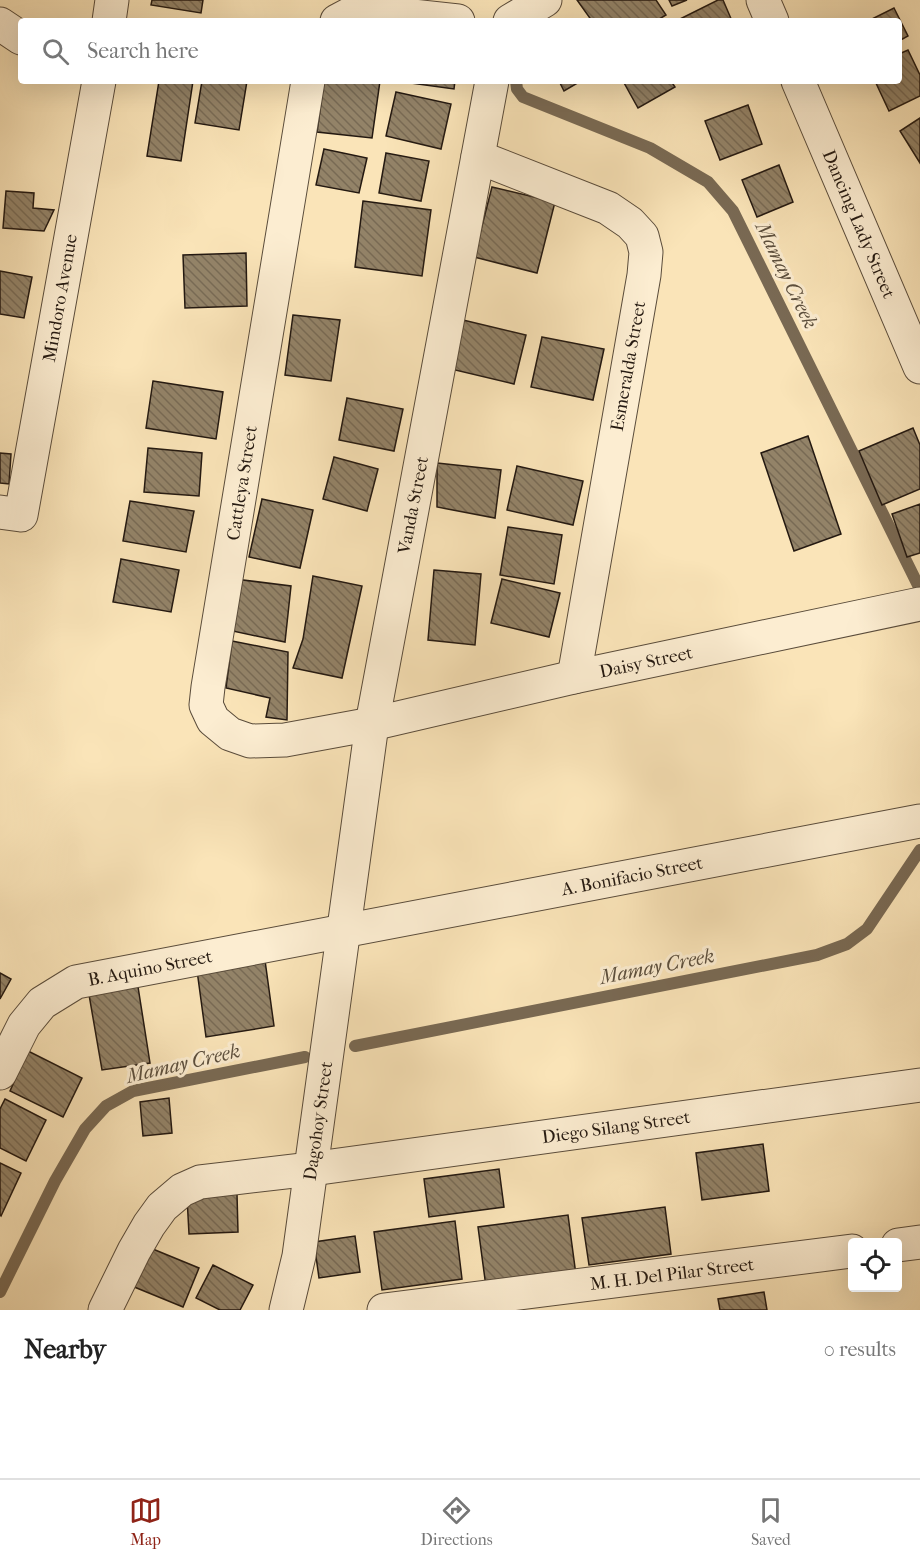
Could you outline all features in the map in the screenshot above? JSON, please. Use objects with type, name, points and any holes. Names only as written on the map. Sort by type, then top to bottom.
[{"type":"street","points":[[109,18],[112,0]]},
{"type":"street","points":[[515,18],[545,0]]},
{"type":"street","points":[[763,0],[771,18]]},
{"type":"street","points":[[343,18],[354,12],[368,11],[431,18]]},
{"type":"street","points":[[0,24],[18,36]]},
{"type":"street","name":"Mindoro Avenue","points":[[10,513],[94,84]]},
{"type":"street","name":"Cattleya Street","points":[[308,84],[206,705],[213,720],[230,734],[250,741],[285,740],[372,724]]},
{"type":"street","name":"Vanda Street","points":[[344,930],[372,724],[491,84]]},
{"type":"street","name":"Dancing Lady Street","points":[[799,84],[920,367]]},
{"type":"street","name":"Esmeralda Street","points":[[478,157],[608,208],[630,223],[642,236],[646,252],[644,275],[574,677]]},
{"type":"street","name":"Daisy Street","points":[[372,724],[574,677],[905,607]]},
{"type":"street","name":"A. Bonifacio Street","points":[[344,930],[910,823]]},
{"type":"street","name":"B. Aquino Street","points":[[0,1073],[24,1024],[42,1003],[75,982],[344,930]]},
{"type":"street","name":"Dagohoy Street","points":[[286,1310],[299,1256],[344,930]]},
{"type":"street","name":"Diego Silang Street","points":[[105,1310],[148,1225],[162,1207],[182,1190],[200,1182],[311,1169],[920,1085]]},
{"type":"street","points":[[902,1244],[920,1242]]},
{"type":"street","name":"M. H. Del Pilar Street","points":[[384,1310],[848,1252]]},
{"type":"building","points":[[152,0],[203,0],[201,13],[151,5]]},
{"type":"building","points":[[577,0],[656,0],[666,15],[661,18],[590,18]]},
{"type":"building","points":[[669,0],[687,0],[672,6]]},
{"type":"building","points":[[718,0],[723,0],[731,18],[682,18]]},
{"type":"building","points":[[894,8],[899,18],[874,18]]},
{"type":"building","points":[[902,24],[908,36],[902,39]]},
{"type":"building","points":[[908,50],[920,75],[920,96],[889,111],[876,84],[902,84],[902,53]]},
{"type":"building","points":[[159,84],[193,84],[181,161],[147,156]]},
{"type":"building","points":[[202,84],[247,84],[239,130],[195,123]]},
{"type":"building","points":[[324,84],[380,84],[372,138],[317,132]]},
{"type":"building","points":[[418,84],[455,84],[454,89]]},
{"type":"building","points":[[560,84],[576,84],[564,91]]},
{"type":"building","points":[[625,84],[673,84],[675,87],[638,108]]},
{"type":"building","points":[[396,92],[451,104],[441,149],[386,136]]},
{"type":"building","points":[[748,105],[762,144],[720,160],[705,121]]},
{"type":"building","points":[[920,118],[920,163],[900,131]]},
{"type":"building","points":[[324,149],[367,158],[359,193],[316,185]]},
{"type":"building","points":[[386,153],[429,161],[421,201],[379,193]]},
{"type":"building","points":[[779,165],[793,202],[757,217],[742,180]]},
{"type":"building","points":[[492,187],[555,202],[537,273],[474,257]]},
{"type":"building","points":[[6,191],[34,193],[33,208],[54,210],[44,231],[3,228]]},
{"type":"building","points":[[363,201],[431,210],[422,276],[355,267]]},
{"type":"building","points":[[246,253],[247,306],[185,308],[183,255]]},
{"type":"building","points":[[0,271],[32,277],[24,318],[0,314]]},
{"type":"building","points":[[293,315],[340,320],[331,381],[285,375]]},
{"type":"building","points":[[463,320],[526,335],[514,384],[451,369]]},
{"type":"building","points":[[542,337],[604,349],[593,400],[531,387]]},
{"type":"building","points":[[153,381],[223,392],[216,439],[146,428]]},
{"type":"building","points":[[347,398],[403,409],[394,451],[339,440]]},
{"type":"building","points":[[913,428],[920,445],[920,489],[882,505],[859,451]]},
{"type":"building","points":[[808,436],[841,534],[794,551],[761,453]]},
{"type":"building","points":[[148,448],[202,453],[199,496],[144,492]]},
{"type":"building","points":[[0,453],[11,454],[9,484],[0,483]]},
{"type":"building","points":[[334,457],[378,469],[367,511],[323,499]]},
{"type":"building","points":[[437,463],[501,470],[495,518],[437,507]]},
{"type":"building","points":[[517,466],[583,481],[573,525],[507,510]]},
{"type":"building","points":[[262,499],[313,510],[300,568],[249,557]]},
{"type":"building","points":[[130,501],[194,511],[186,552],[123,541]]},
{"type":"building","points":[[920,504],[920,553],[907,557],[892,514]]},
{"type":"building","points":[[508,527],[562,535],[554,584],[500,575]]},
{"type":"building","points":[[121,559],[179,570],[171,612],[113,602]]},
{"type":"building","points":[[434,570],[481,574],[475,645],[428,640]]},
{"type":"building","points":[[313,576],[362,586],[342,678],[293,668],[303,639]]},
{"type":"building","points":[[235,579],[291,586],[285,642],[228,630]]},
{"type":"building","points":[[502,579],[560,593],[549,637],[491,623]]},
{"type":"building","points":[[232,641],[288,652],[287,720],[266,717],[270,698],[226,688]]},
{"type":"building","points":[[264,953],[274,1026],[206,1037],[196,963]]},
{"type":"building","points":[[0,973],[11,979],[0,999]]},
{"type":"building","points":[[136,974],[150,1063],[102,1070],[87,983]]},
{"type":"building","points":[[28,1051],[82,1078],[63,1117],[10,1091]]},
{"type":"building","points":[[169,1098],[172,1133],[143,1136],[140,1102]]},
{"type":"building","points":[[5,1099],[46,1120],[26,1161],[0,1148],[0,1109]]},
{"type":"building","points":[[763,1144],[769,1191],[702,1200],[696,1153]]},
{"type":"building","points":[[0,1163],[21,1173],[1,1216],[0,1215]]},
{"type":"building","points":[[499,1169],[504,1207],[429,1217],[424,1179]]},
{"type":"building","points":[[237,1194],[238,1232],[189,1234],[187,1197]]},
{"type":"building","points":[[665,1207],[671,1254],[589,1265],[582,1218]]},
{"type":"building","points":[[568,1215],[576,1275],[486,1287],[478,1227]]},
{"type":"building","points":[[455,1221],[462,1279],[382,1290],[374,1232]]},
{"type":"building","points":[[355,1236],[360,1272],[319,1278],[314,1242]]},
{"type":"building","points":[[143,1245],[199,1268],[183,1307],[127,1284]]},
{"type":"building","points":[[213,1265],[253,1285],[240,1310],[220,1310],[196,1298]]},
{"type":"building","points":[[764,1292],[767,1310],[720,1310],[718,1299]]},
{"type":"waterway","name":"Mamay Creek","points":[[516,84],[523,97],[650,148],[708,182],[733,211],[920,589]]},
{"type":"waterway","name":"Mamay Creek","points":[[355,1046],[817,955],[847,944],[867,929],[920,850]]},
{"type":"waterway","name":"Mamay Creek","points":[[0,1292],[55,1181],[85,1129],[106,1106],[133,1091],[305,1057]]}]
